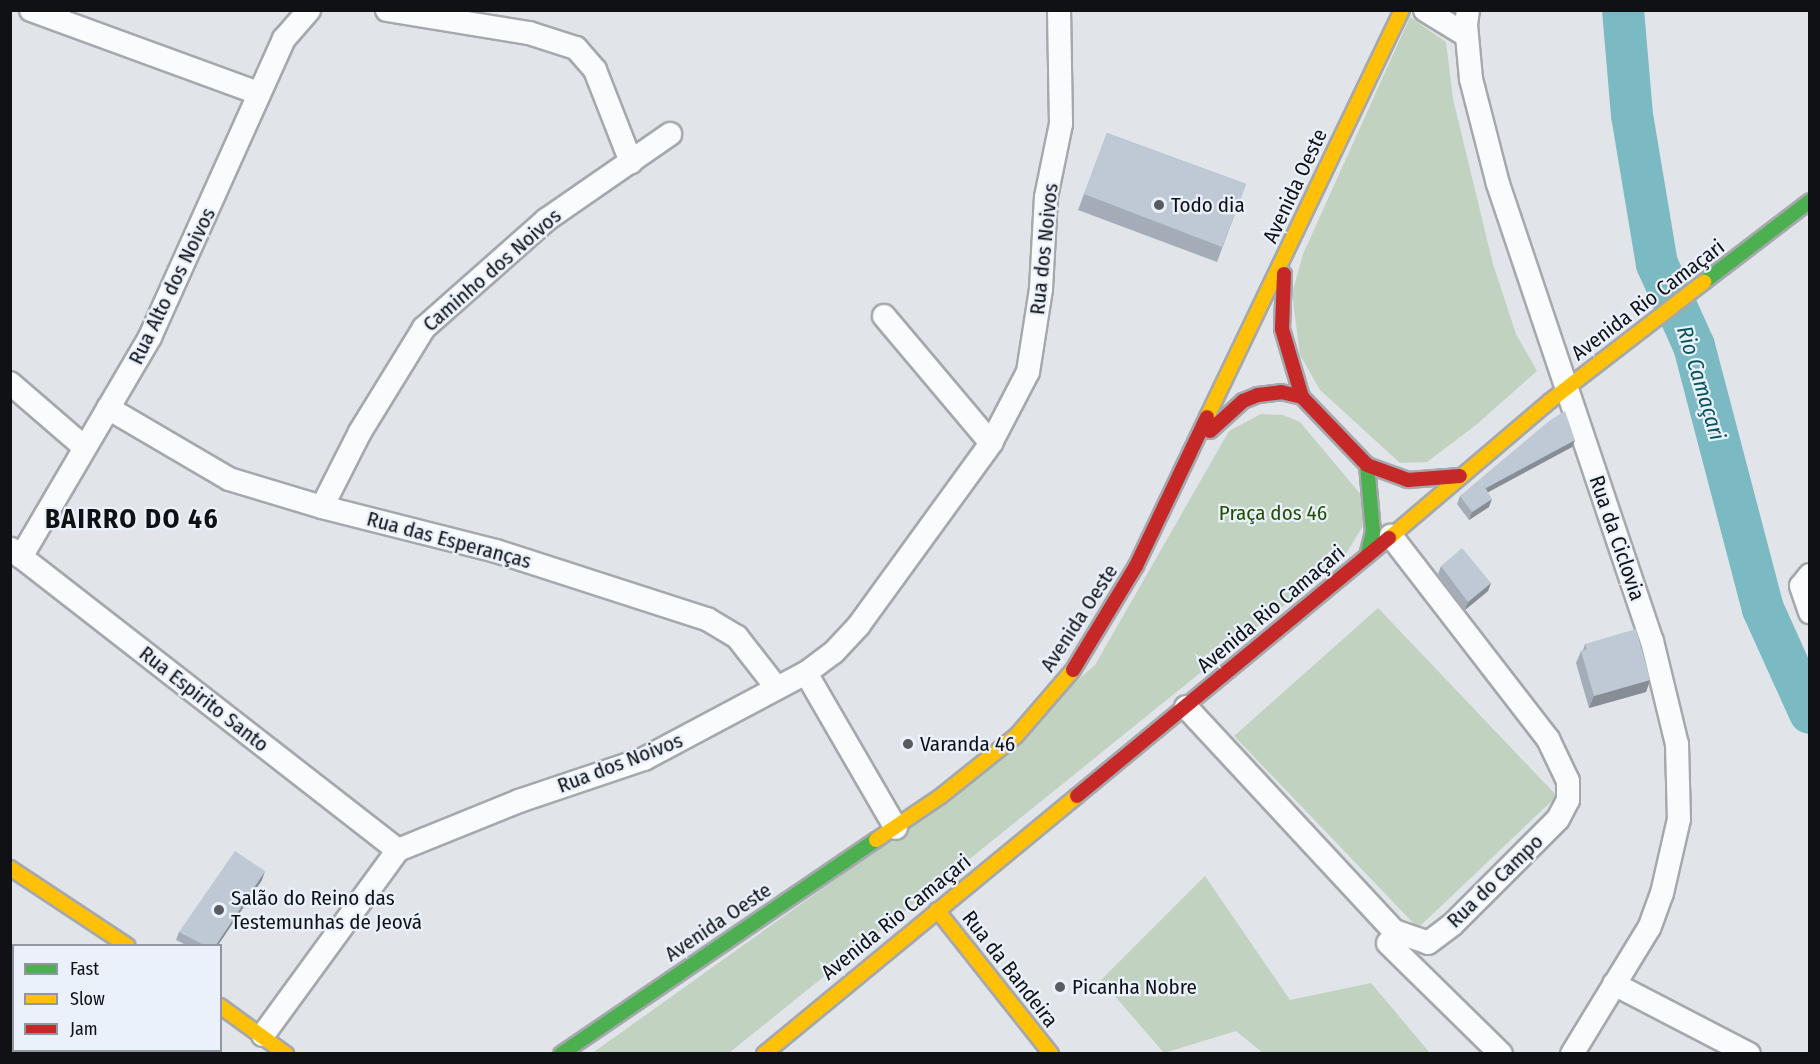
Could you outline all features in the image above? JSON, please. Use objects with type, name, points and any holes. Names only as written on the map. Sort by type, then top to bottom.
[{"type":"street","points":[[32,10],[258,93]]},
{"type":"street","name":"Rua Alto dos Noivos","points":[[16,553],[150,337],[187,260],[258,93],[284,39],[309,10]]},
{"type":"street","points":[[387,10],[512,29],[576,48],[595,70],[630,162]]},
{"type":"street","name":"Rua dos Noivos","points":[[398,850],[519,801],[644,759],[712,725],[776,687],[806,673],[834,652],[859,625],[991,443],[1028,372],[1033,347],[1045,206],[1061,124],[1059,10]]},
{"type":"street","name":"Avenida Oeste","points":[[561,1053],[896,828],[1016,736],[1056,693],[1112,611],[1197,445],[1402,10]]},
{"type":"street","points":[[1425,10],[1466,35]]},
{"type":"street","name":"Rua da Ciclovia","points":[[1468,10],[1466,35],[1473,88],[1498,184],[1669,699],[1681,787],[1672,860],[1648,928],[1572,1053]]},
{"type":"street","name":"Caminho dos Noivos","points":[[322,507],[360,432],[424,328],[520,241],[670,134]]},
{"type":"street","name":"Avenida Rio Camaçari","points":[[764,1053],[1186,707],[1565,388],[1732,263],[1809,201]]},
{"type":"street","points":[[1287,252],[1282,329],[1302,397],[1367,465],[1408,480],[1460,476]]},
{"type":"street","points":[[884,316],[991,443]]},
{"type":"street","points":[[10,383],[83,446]]},
{"type":"street","points":[[1197,445],[1242,401],[1281,392],[1302,397]]},
{"type":"street","name":"Rua das Esperanças","points":[[108,408],[229,479],[322,507],[496,551],[707,619],[737,637],[776,687]]},
{"type":"street","points":[[1367,465],[1373,532],[1367,556]]},
{"type":"street","name":"Rua do Campo","points":[[1186,707],[1394,931],[1428,943],[1453,924],[1558,819],[1568,800],[1568,781],[1548,739],[1391,536]]},
{"type":"street","name":"Rua Espirito Santo","points":[[16,553],[398,850]]},
{"type":"street","points":[[1809,574],[1801,586],[1809,612]]},
{"type":"street","points":[[806,673],[896,828]]},
{"type":"street","points":[[263,1035],[398,850]]},
{"type":"street","points":[[10,868],[126,944]]},
{"type":"street","name":"Rua da Bandeira","points":[[937,910],[1051,1053]]},
{"type":"street","points":[[1388,943],[1501,1053]]},
{"type":"street","points":[[1614,984],[1749,1053]]},
{"type":"street","points":[[222,1007],[286,1053]]},
{"type":"green space","points":[[1410,17],[1446,42],[1453,99],[1493,264],[1516,334],[1537,371],[1476,425],[1427,462],[1400,463],[1320,390],[1300,355],[1292,294],[1303,254]]},
{"type":"green space","name":"Praça dos 46","points":[[1261,414],[1283,415],[1300,422],[1362,496],[1363,526],[1344,557],[729,1053],[591,1054],[899,834],[1095,665],[1229,431]]},
{"type":"green space","points":[[1378,608],[1557,796],[1418,928],[1234,736]]},
{"type":"green space","points":[[1205,876],[1290,1000],[1371,983],[1430,1053],[1263,1053],[1236,1031],[1164,1053],[1101,980]]},
{"type":"building","name":"Todo dia","points":[[1107,133],[1246,184],[1222,247],[1084,194]]},
{"type":"building","points":[[1565,411],[1575,440],[1486,488],[1480,479],[1549,421]]},
{"type":"building","points":[[1480,479],[1492,499],[1472,512],[1460,496]]},
{"type":"building","points":[[1462,548],[1491,583],[1468,602],[1441,566]]},
{"type":"building","points":[[1636,629],[1650,680],[1594,696],[1581,651],[1587,649],[1585,644]]},
{"type":"building","name":"Salão do Reino das Testemunhas de Jeová","points":[[235,851],[265,871],[217,944],[202,944],[179,932]]},
{"type":"waterway","name":"Rio Camaçari","points":[[1623,10],[1632,115],[1657,264],[1694,346],[1763,609],[1810,713]]},
{"type":"traffic: fast","points":[[1704,282],[1810,201]]},
{"type":"traffic: fast","points":[[1367,465],[1373,532],[1367,556]]},
{"type":"traffic: fast","points":[[561,1054],[876,840]]},
{"type":"traffic: slow","points":[[1207,417],[1402,10]]},
{"type":"traffic: slow","points":[[1389,538],[1550,401],[1704,282]]},
{"type":"traffic: slow","points":[[876,840],[941,796],[1016,736],[1073,670]]},
{"type":"traffic: slow","points":[[764,1054],[1077,796]]},
{"type":"traffic: slow","points":[[10,868],[125,944]]},
{"type":"traffic: slow","points":[[937,910],[1051,1054]]},
{"type":"traffic: slow","points":[[222,1007],[286,1054]]},
{"type":"traffic: jam","points":[[1284,274],[1282,329],[1302,397],[1367,465],[1408,480],[1460,476]]},
{"type":"traffic: jam","points":[[1210,431],[1243,401],[1258,395],[1281,392],[1302,397]]},
{"type":"traffic: jam","points":[[1073,670],[1136,566],[1207,417]]},
{"type":"traffic: jam","points":[[1077,796],[1389,538]]},
{"type":"place","name":"Todo dia","points":[[1159,205]]},
{"type":"place","name":"Varanda 46","points":[[908,744]]},
{"type":"place","name":"Salão do Reino das Testemunhas de Jeová","points":[[219,910]]},
{"type":"place","name":"Picanha Nobre","points":[[1060,987]]},
{"type":"district","name":"BAIRRO DO 46","points":[[132,520]]}]
